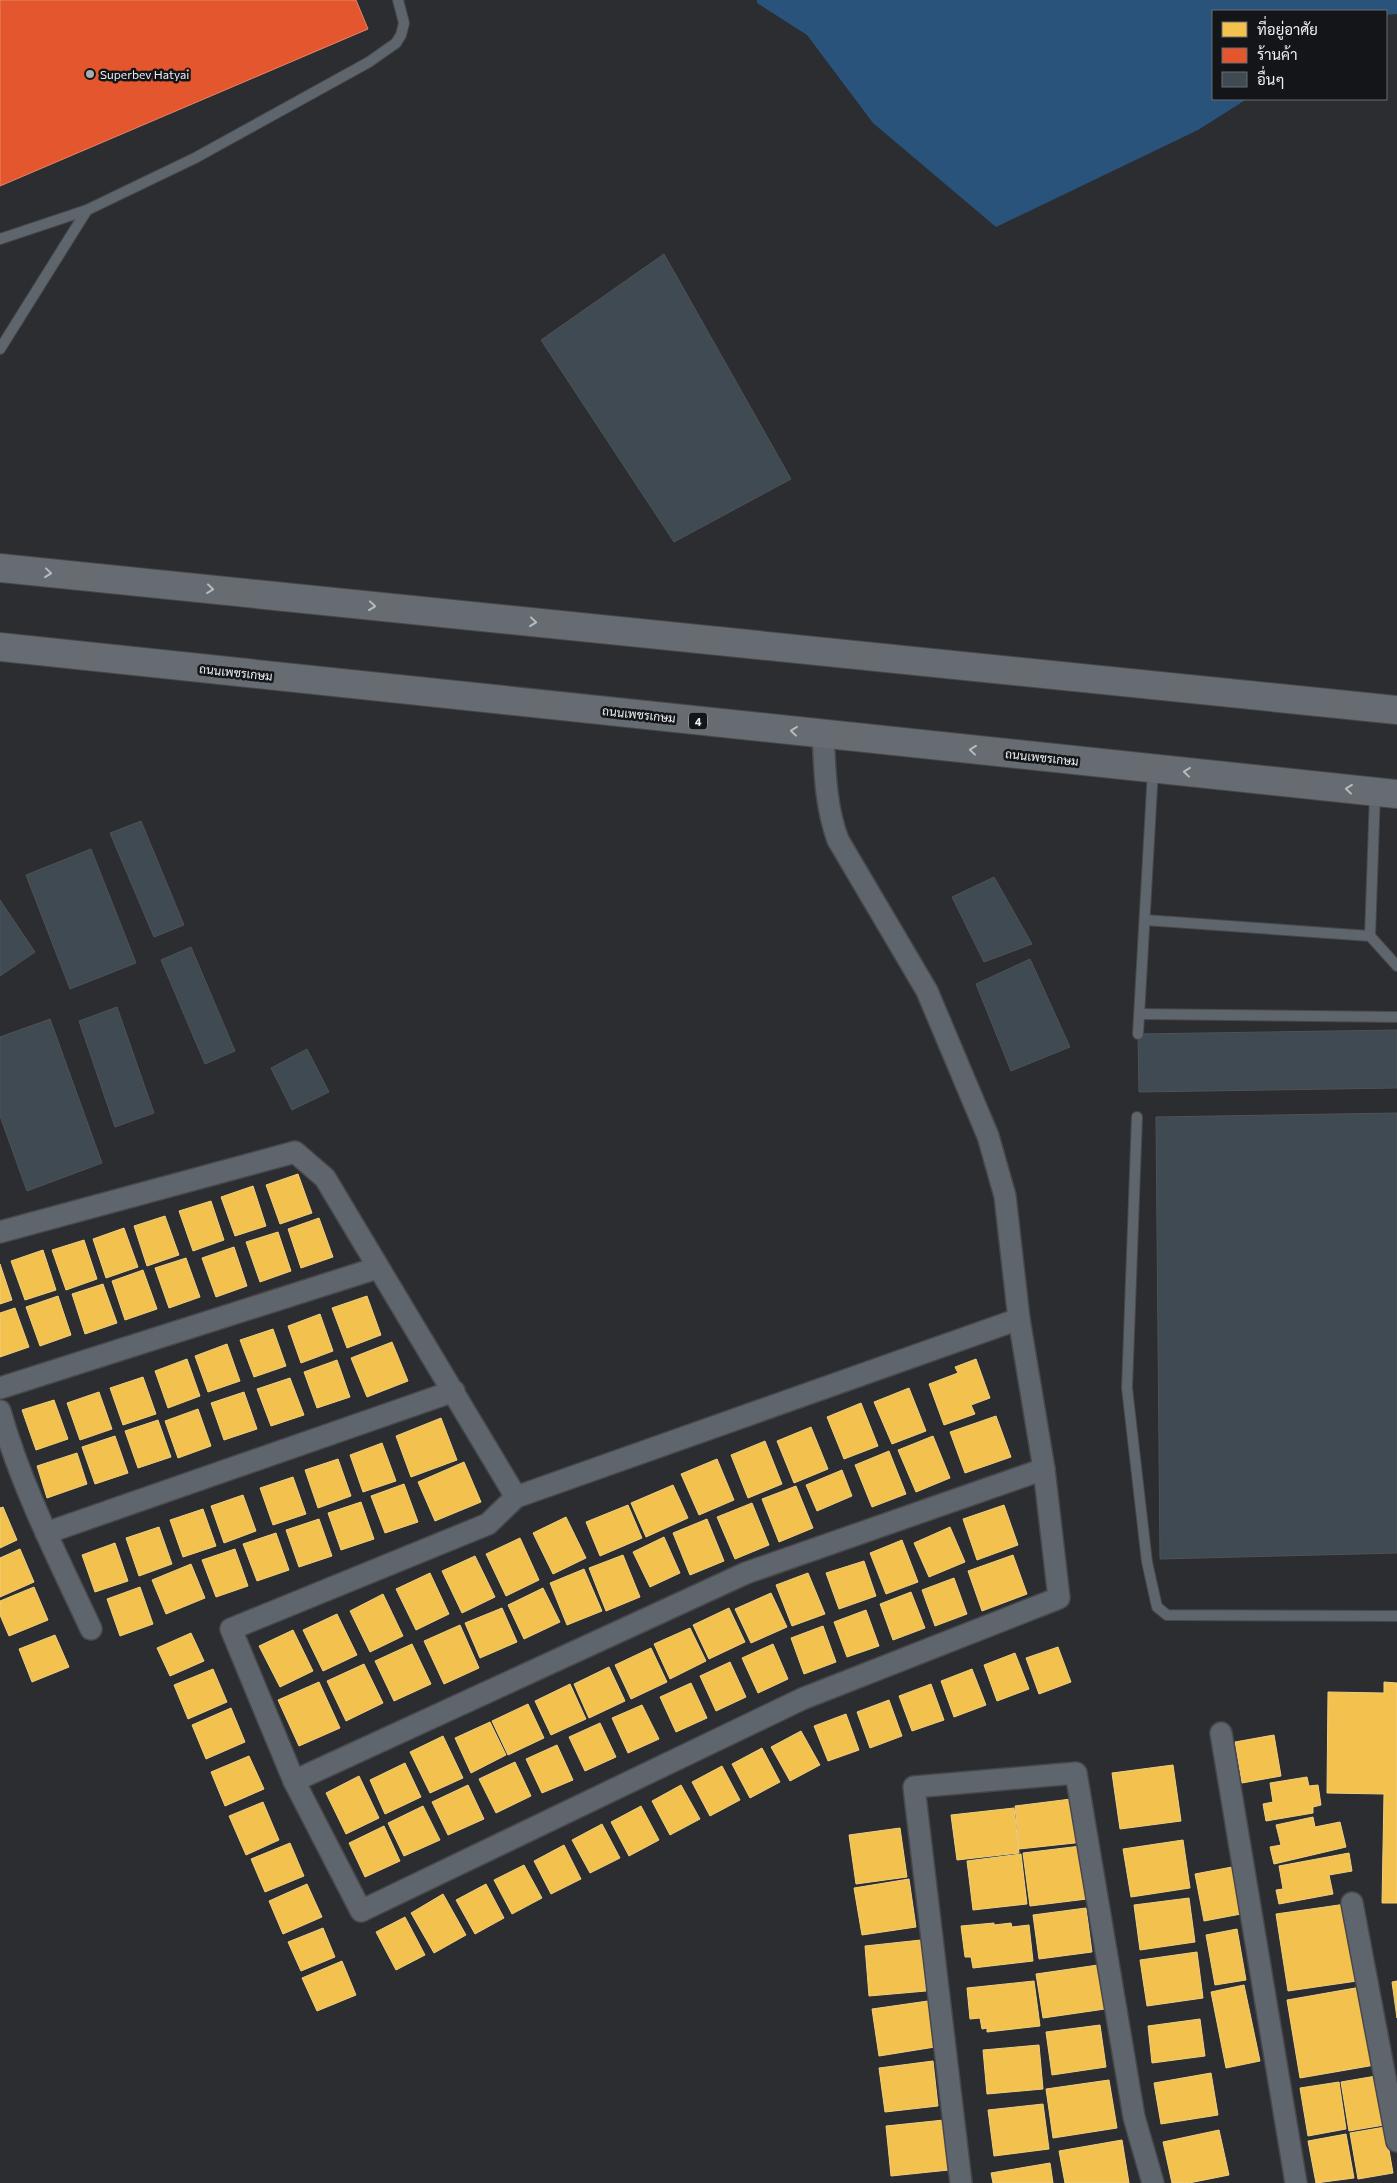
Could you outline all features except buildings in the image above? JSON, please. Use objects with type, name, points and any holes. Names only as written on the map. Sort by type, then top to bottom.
[{"type":"highway","points":[[0,568],[1397,710]]},
{"type":"highway","name":"ถนนเพชรเกษม","points":[[0,647],[1386,793]]},
{"type":"street","points":[[823,734],[826,790],[831,820],[838,840],[927,992],[988,1136],[1005,1196],[1019,1319],[1044,1469],[1059,1598],[802,1699],[361,1911],[294,1781],[231,1629],[488,1524],[516,1496],[1019,1319]]},
{"type":"street","points":[[0,1232],[295,1152],[325,1178],[377,1268],[454,1391],[516,1496]]},
{"type":"street","points":[[0,1388],[377,1268]]},
{"type":"street","points":[[46,1533],[454,1391]]},
{"type":"street","points":[[0,1411],[6,1432],[46,1533],[92,1629]]},
{"type":"street","points":[[294,1781],[746,1573],[1044,1469]]},
{"type":"street","points":[[1221,1733],[1296,2183]]},
{"type":"street","points":[[961,2183],[914,1787],[1076,1772],[1134,2117],[1153,2183]]},
{"type":"street","points":[[1352,1903],[1397,2141]]},
{"type":"lane","points":[[0,239],[87,210],[195,158],[369,62],[396,43],[401,34],[404,23],[398,0]]},
{"type":"lane","points":[[0,349],[87,210]]},
{"type":"lane","points":[[1138,1034],[1154,769]]},
{"type":"lane","points":[[1370,936],[1386,793]]},
{"type":"lane","points":[[1145,920],[1370,936],[1397,966]]},
{"type":"lane","points":[[1140,1014],[1397,1017]]},
{"type":"lane","points":[[1137,1117],[1128,1388],[1146,1562],[1157,1607],[1167,1614],[1397,1616]]},
{"type":"shaded area","points":[[757,0],[1397,0],[1397,14],[1387,15],[1387,10],[1212,10],[1212,100],[1245,100],[1198,130],[996,227],[873,123],[807,35],[757,3]]},
{"type":"place","name":"Superbev Hatyai","points":[[90,74]]}]
